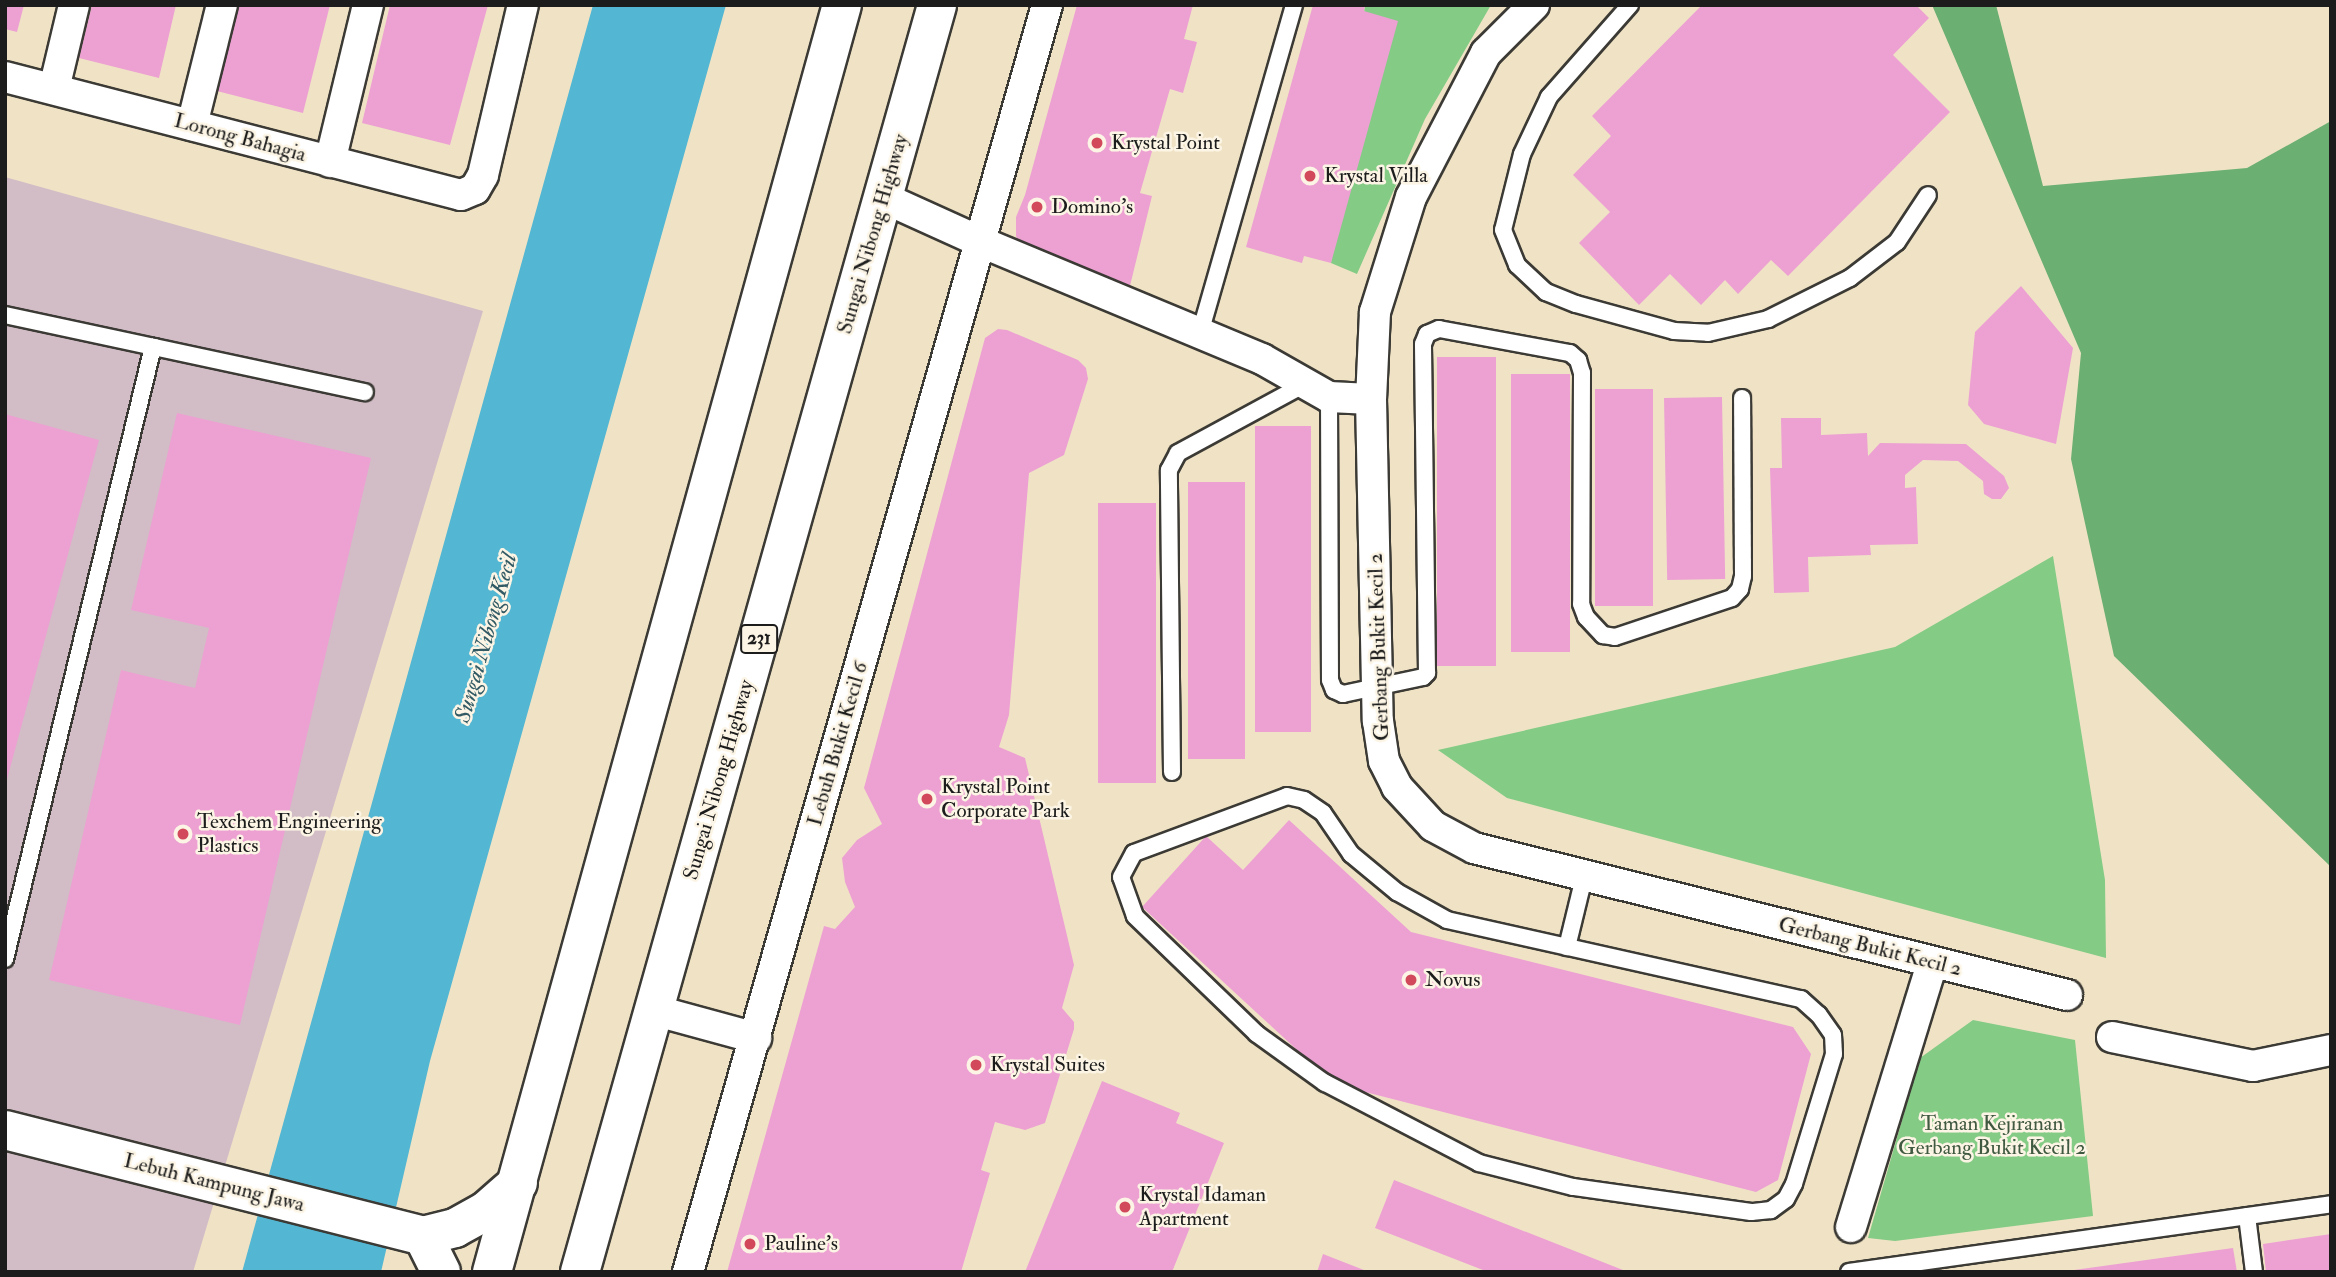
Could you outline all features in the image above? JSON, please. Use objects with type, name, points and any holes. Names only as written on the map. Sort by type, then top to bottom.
[{"type":"main road","points":[[492,1272],[842,5]]},
{"type":"main road","name":"Sungai Nibong Highway","points":[[580,1272],[937,5]]},
{"type":"main road","name":"Lebuh Kampung Jawa","points":[[5,1130],[413,1233],[455,1228],[487,1210],[518,1183]]},
{"type":"main road","points":[[413,1233],[442,1272]]},
{"type":"street","points":[[54,89],[74,5]]},
{"type":"street","points":[[192,125],[222,5]]},
{"type":"street","points":[[330,162],[368,5]]},
{"type":"street","name":"Lorong Bahagia","points":[[5,77],[461,195],[475,188],[483,175],[523,5]]},
{"type":"street","name":"Lebuh Bukit Kecil 6","points":[[688,1272],[1047,5]]},
{"type":"street","name":"Gerbang Bukit Kecil 2","points":[[1534,5],[1486,53],[1411,197],[1375,313],[1371,399],[1378,721],[1384,761],[1397,787],[1433,826],[1474,848],[2067,995]]},
{"type":"street","points":[[884,198],[984,229],[1200,333],[1280,367],[1317,391],[1371,399]]},
{"type":"street","points":[[1851,1227],[1932,963]]},
{"type":"street","points":[[653,1010],[756,1038]]},
{"type":"street","points":[[2112,1037],[2253,1066],[2331,1051]]},
{"type":"lane","points":[[1200,333],[1294,5]]},
{"type":"lane","points":[[1630,5],[1549,97],[1522,154],[1503,230],[1517,265],[1546,292],[1576,304],[1674,331],[1708,333],[1768,319],[1850,278],[1897,242],[1928,195]]},
{"type":"lane","points":[[5,315],[365,392]]},
{"type":"lane","points":[[1172,772],[1169,470],[1178,453],[1317,391],[1330,680],[1334,690],[1343,694],[1423,677],[1428,667],[1423,344],[1427,334],[1439,330],[1478,336],[1570,353],[1578,360],[1583,373],[1581,604],[1586,617],[1603,635],[1615,637],[1732,598],[1740,589],[1743,576],[1742,398]]},
{"type":"lane","points":[[5,959],[12,897],[153,347]]},
{"type":"lane","points":[[1287,796],[1304,800],[1323,813],[1351,854],[1397,892],[1447,920],[1567,947],[1801,999],[1819,1015],[1833,1035],[1834,1054],[1794,1184],[1786,1199],[1771,1210],[1751,1212],[1573,1187],[1479,1163],[1325,1083],[1257,1034],[1135,916],[1121,877],[1134,853],[1287,796]]},
{"type":"lane","points":[[1567,947],[1584,877]]},
{"type":"lane","points":[[1849,1272],[2331,1204]]},
{"type":"lane","points":[[2247,1216],[2254,1272]]},
{"type":"shaded area","points":[[5,177],[483,311],[193,1272],[5,1272]]},
{"type":"green space","points":[[1365,5],[1491,5],[1425,119],[1357,274],[1331,263]]},
{"type":"green space","points":[[1932,5],[1996,5],[2043,186],[2247,168],[2331,121],[2331,867],[2114,656],[2071,459],[2081,353]]},
{"type":"green space","points":[[2053,556],[2105,880],[2106,958],[1507,798],[1438,750],[1895,647]]},
{"type":"green space","name":"Taman Kejiranan Gerbang Bukit Kecil 2","points":[[1973,1020],[2075,1040],[2093,1216],[1895,1241],[1868,1238],[1920,1058]]},
{"type":"water","name":"Sungai Nibong Kecil","points":[[593,5],[726,5],[430,1061],[381,1272],[242,1272]]},
{"type":"building","points":[[5,5],[24,5],[17,32],[5,29]]},
{"type":"building","points":[[92,5],[176,5],[159,78],[79,58]]},
{"type":"building","points":[[231,5],[330,5],[303,113],[209,89]]},
{"type":"building","points":[[390,5],[488,5],[450,145],[362,123]]},
{"type":"building","name":"Krystal Point","points":[[1077,5],[1193,5],[1184,39],[1197,42],[1183,93],[1170,89],[1140,193],[1152,196],[1129,290],[1019,243],[1016,236],[1016,217],[1025,195]]},
{"type":"building","name":"Krystal Villa","points":[[1313,5],[1365,5],[1364,11],[1398,21],[1331,263],[1304,256],[1302,263],[1246,247]]},
{"type":"building","points":[[1702,5],[1916,5],[1929,18],[1893,55],[1950,112],[1788,276],[1771,260],[1738,294],[1725,280],[1701,305],[1670,274],[1639,305],[1579,243],[1610,212],[1573,175],[1611,136],[1592,116]]},
{"type":"building","points":[[2021,286],[2073,348],[2056,444],[1984,424],[1968,405],[1975,332]]},
{"type":"building","name":"Krystal Point Corporate Park","points":[[998,329],[1007,330],[1078,360],[1086,368],[1088,379],[1064,455],[1029,473],[1009,715],[999,747],[1025,758],[1074,965],[1062,1008],[1074,1022],[1074,1029],[1045,1123],[1025,1130],[995,1122],[981,1170],[990,1173],[961,1272],[727,1272],[824,926],[835,929],[855,907],[845,882],[842,858],[857,840],[882,824],[864,788],[985,338]]},
{"type":"building","points":[[1437,357],[1496,357],[1496,666],[1437,666]]},
{"type":"building","points":[[1511,374],[1570,374],[1570,652],[1511,652]]},
{"type":"building","points":[[1595,389],[1653,389],[1653,606],[1595,606]]},
{"type":"building","points":[[1722,397],[1725,579],[1667,580],[1664,398]]},
{"type":"building","name":"Texchem Engineering Plastics","points":[[177,413],[371,458],[240,1025],[49,980],[121,670],[195,688],[209,628],[131,610]]},
{"type":"building","points":[[5,414],[99,440],[6,783],[5,783]]},
{"type":"building","points":[[1781,418],[1821,418],[1821,435],[1867,433],[1868,456],[1880,443],[1966,444],[2004,476],[2009,488],[2001,499],[1992,499],[1984,494],[1983,481],[1958,461],[1923,460],[1905,475],[1905,488],[1916,487],[1918,544],[1870,545],[1871,555],[1808,557],[1809,592],[1774,593],[1770,468],[1782,468]]},
{"type":"building","points":[[1255,426],[1311,426],[1311,732],[1255,732]]},
{"type":"building","points":[[1188,482],[1245,482],[1245,759],[1188,759]]},
{"type":"building","points":[[1098,503],[1156,503],[1156,783],[1098,783]]},
{"type":"building","name":"Novus","points":[[1289,820],[1411,932],[1793,1027],[1811,1054],[1778,1180],[1756,1192],[1334,1084],[1142,907],[1206,836],[1243,870]]},
{"type":"building","name":"Krystal Idaman Apartment","points":[[1102,1081],[1180,1113],[1176,1123],[1224,1143],[1172,1272],[1025,1272]]},
{"type":"building","points":[[1394,1180],[1628,1272],[1488,1272],[1375,1228]]},
{"type":"building","points":[[2331,1234],[2331,1272],[2266,1272],[2263,1244]]},
{"type":"building","points":[[2233,1248],[2237,1272],[2074,1272],[2074,1270]]},
{"type":"building","points":[[1323,1254],[1369,1272],[1317,1272]]},
{"type":"place","name":"Krystal Point","points":[[1097,143]]},
{"type":"place","name":"Krystal Villa","points":[[1310,176]]},
{"type":"place","name":"Domino's","points":[[1037,207]]},
{"type":"place","name":"Krystal Point Corporate Park","points":[[927,799]]},
{"type":"place","name":"Texchem Engineering Plastics","points":[[183,834]]},
{"type":"place","name":"Novus","points":[[1411,980]]},
{"type":"place","name":"Krystal Suites","points":[[976,1065]]},
{"type":"place","name":"Krystal Idaman Apartment","points":[[1125,1207]]},
{"type":"place","name":"Pauline’s","points":[[750,1244]]}]
